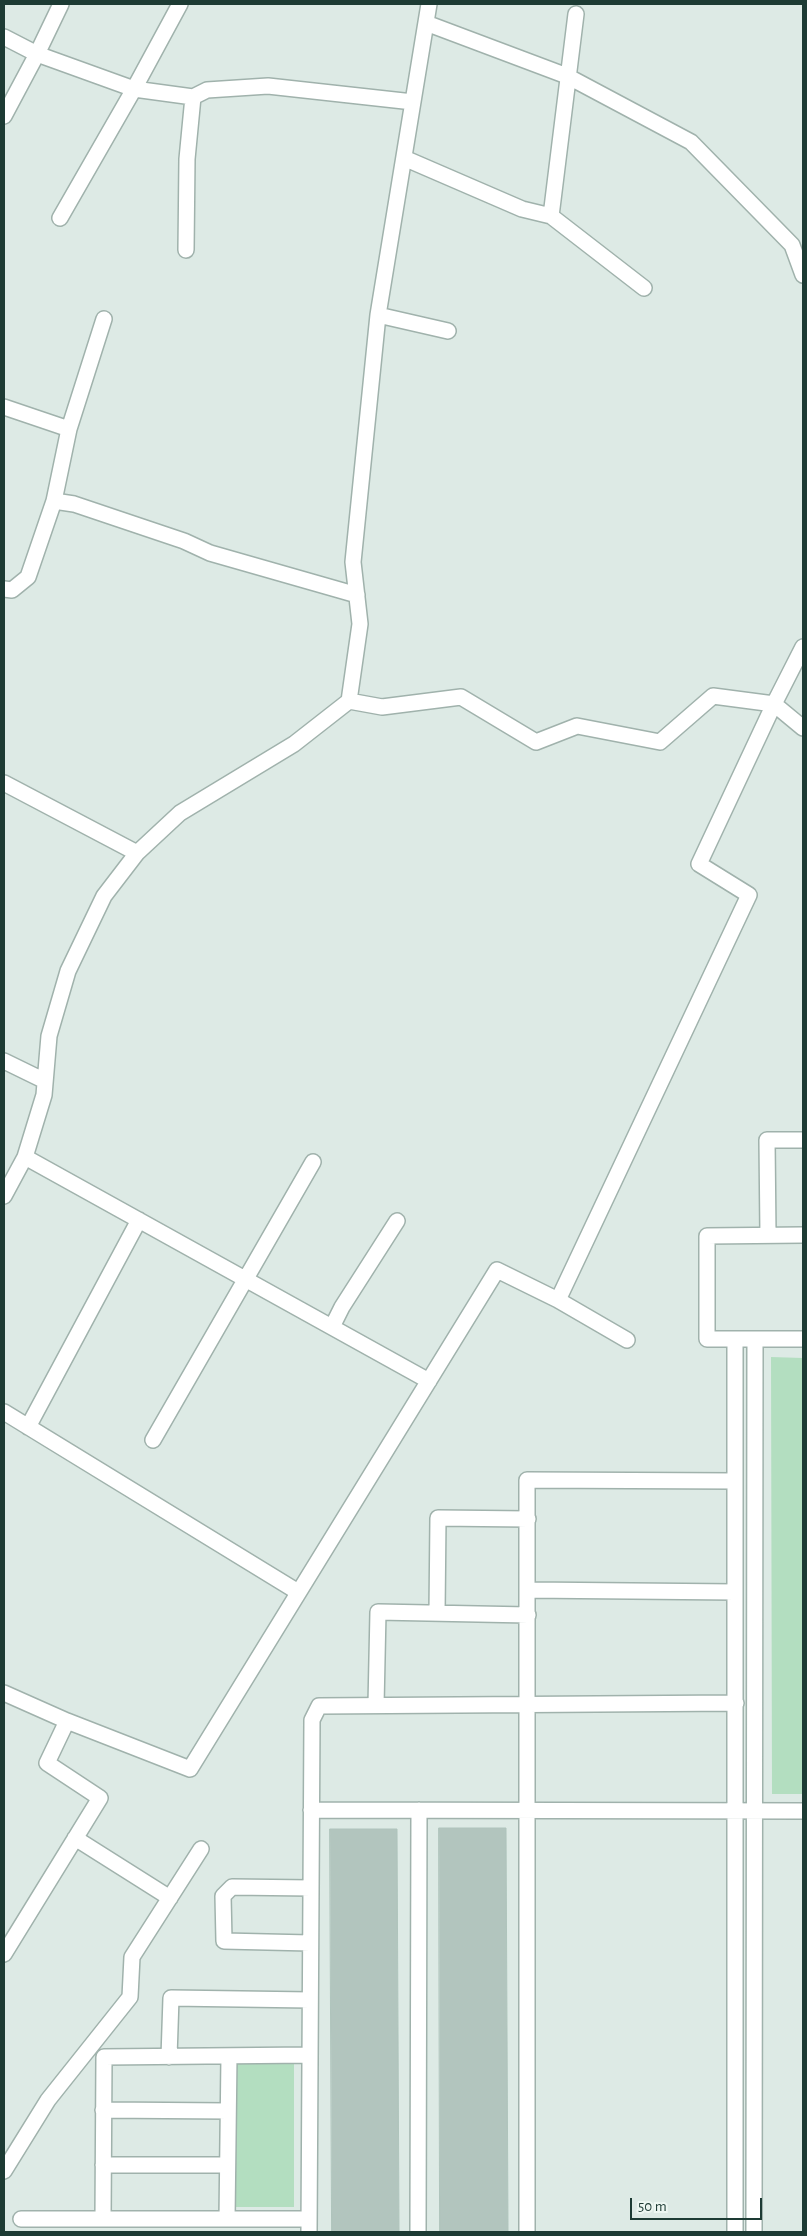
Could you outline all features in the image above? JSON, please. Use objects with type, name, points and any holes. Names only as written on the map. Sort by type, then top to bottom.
[{"type":"street","points":[[4,116],[61,4]]},
{"type":"street","points":[[60,218],[180,4]]},
{"type":"street","points":[[4,1196],[25,1157],[44,1095],[49,1036],[68,971],[104,896],[137,853],[180,813],[294,744],[349,700],[360,624],[353,562],[378,316],[429,4]]},
{"type":"street","points":[[551,216],[576,14]]},
{"type":"street","points":[[426,23],[567,76],[691,142],[798,241],[803,275]]},
{"type":"street","points":[[4,36],[37,54],[134,89],[193,97],[207,90],[268,86],[413,102]]},
{"type":"street","points":[[186,250],[187,159],[193,97]]},
{"type":"street","points":[[404,158],[522,208],[551,216],[644,288]]},
{"type":"street","points":[[378,316],[448,331]]},
{"type":"street","points":[[4,589],[12,590],[28,577],[54,501],[69,429],[104,319]]},
{"type":"street","points":[[4,406],[69,429]]},
{"type":"street","points":[[54,501],[74,504],[175,538],[210,553],[357,595]]},
{"type":"street","points":[[558,1300],[749,895],[699,864],[774,704],[803,647]]},
{"type":"street","points":[[349,700],[382,707],[461,697],[536,742],[577,726],[660,742],[713,696],[774,704],[803,728]]},
{"type":"street","points":[[4,782],[137,853]]},
{"type":"street","points":[[4,1061],[45,1081]]},
{"type":"street","points":[[768,1235],[768,1140],[803,1140]]},
{"type":"street","points":[[25,1157],[429,1380]]},
{"type":"street","points":[[153,1440],[313,1162]]},
{"type":"street","points":[[28,1427],[139,1220]]},
{"type":"street","points":[[332,1327],[342,1307],[397,1220]]},
{"type":"street","points":[[803,1235],[707,1236],[707,1338],[803,1339]]},
{"type":"street","points":[[4,1693],[67,1721],[190,1769],[497,1270],[558,1300],[627,1340]]},
{"type":"street","points":[[735,1338],[735,2232]]},
{"type":"street","points":[[754,2232],[755,1339]]},
{"type":"street","points":[[4,1412],[298,1592]]},
{"type":"street","points":[[527,2232],[529,1810],[527,1480],[735,1481]]},
{"type":"street","points":[[437,1613],[438,1518],[528,1519]]},
{"type":"street","points":[[528,1590],[735,1592]]},
{"type":"street","points":[[376,1706],[378,1612],[528,1615]]},
{"type":"street","points":[[20,2219],[64,2226],[103,2219],[226,2219],[309,2225],[312,1720],[320,1706],[736,1704]]},
{"type":"street","points":[[4,1954],[100,1798],[47,1763],[67,1721]]},
{"type":"street","points":[[311,1810],[803,1811]]},
{"type":"street","points":[[418,2232],[419,1810]]},
{"type":"street","points":[[75,1838],[170,1898]]},
{"type":"street","points":[[4,2170],[48,2100],[130,1997],[132,1957],[201,1849]]},
{"type":"street","points":[[310,1943],[224,1941],[223,1896],[232,1886],[311,1888]]},
{"type":"street","points":[[169,2056],[171,1998],[310,2000]]},
{"type":"street","points":[[103,2219],[104,2057],[310,2055]]},
{"type":"street","points":[[226,2219],[229,2056]]},
{"type":"street","points":[[103,2110],[228,2111]]},
{"type":"street","points":[[103,2165],[228,2165]]},
{"type":"green space","points":[[771,1357],[803,1358],[803,1794],[772,1794]]},
{"type":"green space","points":[[235,2064],[294,2064],[294,2207],[235,2207]]},
{"type":"building","points":[[439,1828],[506,1828],[508,2232],[440,2232]]},
{"type":"building","points":[[330,1829],[397,1829],[399,2232],[332,2232]]}]
